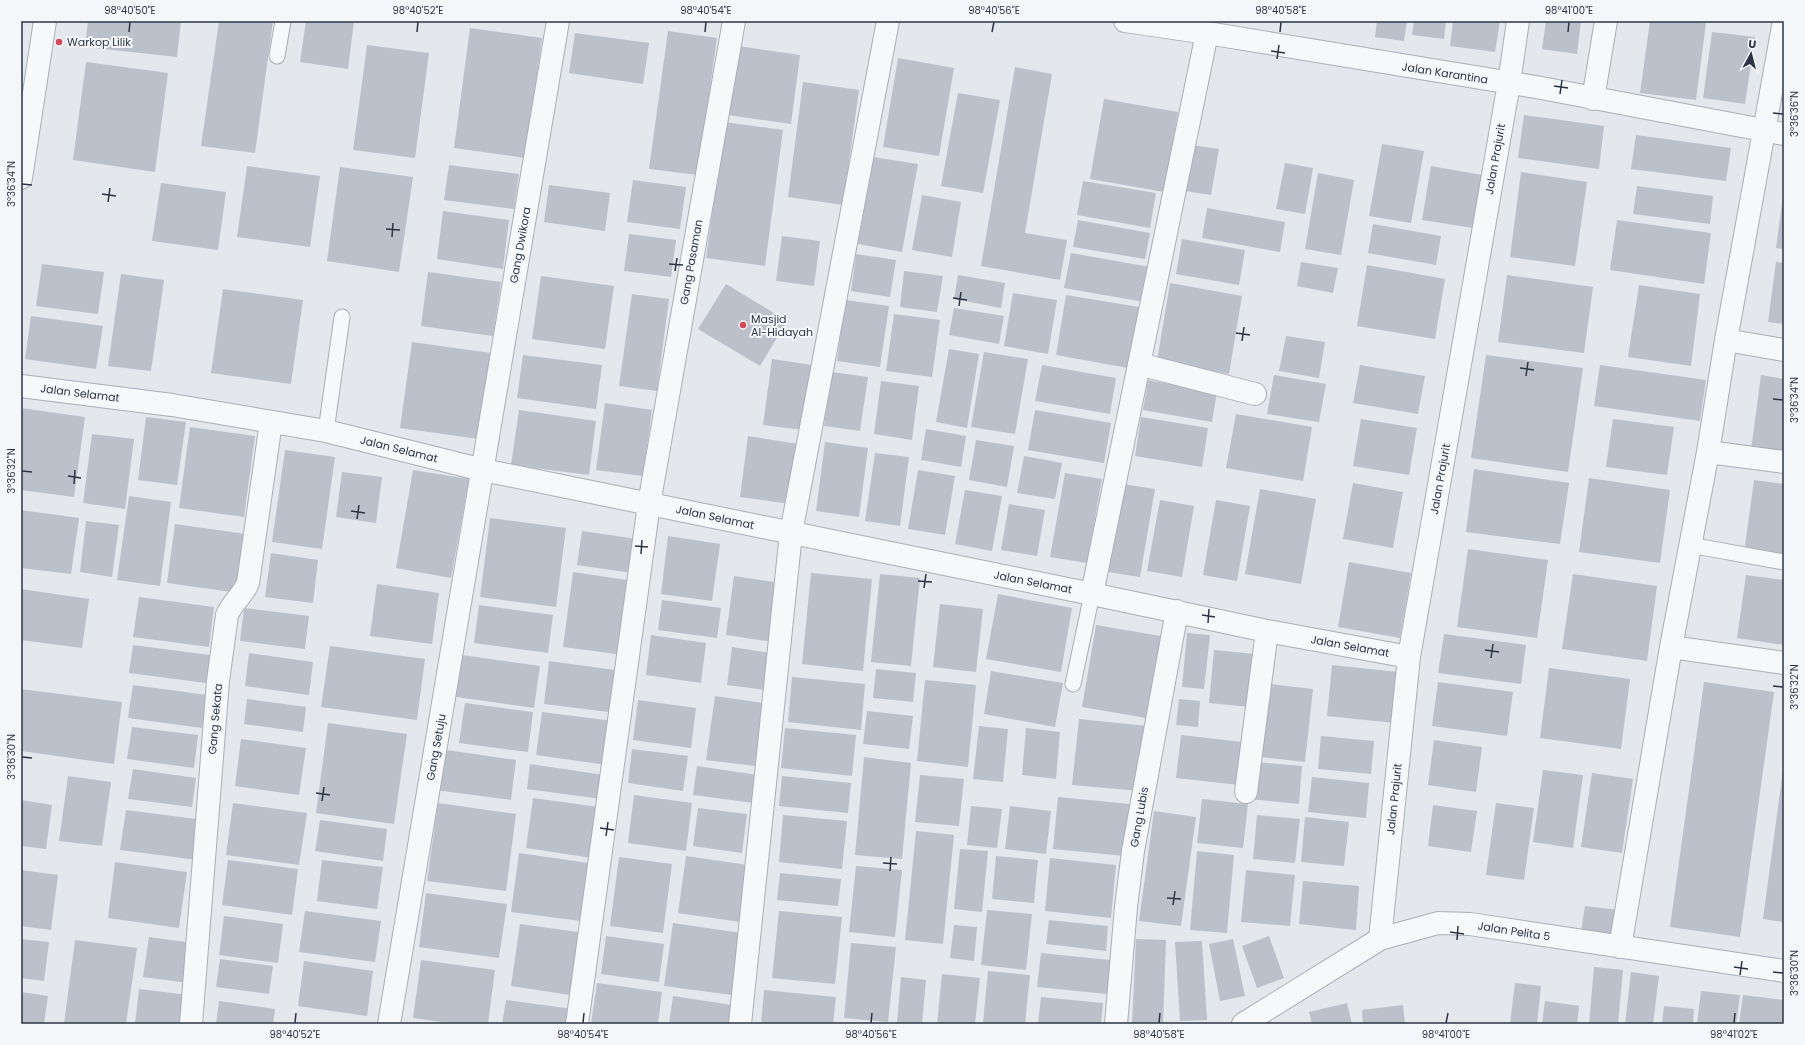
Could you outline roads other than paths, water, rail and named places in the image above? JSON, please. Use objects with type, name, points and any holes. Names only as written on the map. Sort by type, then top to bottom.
[{"type":"street","points":[[21,178],[45,21]]},
{"type":"street","name":"Gang Dwikora","points":[[483,470],[558,21]]},
{"type":"street","name":"Gang Pasaman","points":[[577,1024],[648,504],[734,21]]},
{"type":"street","points":[[740,1024],[791,533],[888,21]]},
{"type":"street","name":"Jalan Karantina","points":[[1125,21],[1207,33],[1509,83],[1775,132]]},
{"type":"street","name":"Jalan Prajurit","points":[[1380,939],[1409,657],[1509,83],[1518,21]]},
{"type":"street","points":[[1593,99],[1606,21]]},
{"type":"street","points":[[1620,947],[1670,647],[1708,452],[1726,340],[1775,132],[1784,21]]},
{"type":"street","points":[[1092,594],[1207,33]]},
{"type":"street","points":[[1726,340],[1784,350]]},
{"type":"street","points":[[1139,364],[1255,394]]},
{"type":"street","name":"Jalan Selamat","points":[[21,386],[172,405],[326,432],[483,470],[1177,611],[1267,631],[1409,657]]},
{"type":"street","name":"Gang Sekata","points":[[191,1024],[218,681],[227,615],[231,606],[245,590],[248,583],[271,422]]},
{"type":"street","points":[[1708,452],[1784,462]]},
{"type":"street","name":"Gang Setuju","points":[[389,1024],[483,470]]},
{"type":"street","name":"Gang Lubis","points":[[1116,1024],[1126,907],[1133,851],[1177,611]]},
{"type":"street","points":[[1246,792],[1267,631]]},
{"type":"street","points":[[1670,647],[1784,663]]},
{"type":"street","name":"Jalan Pelita 5","points":[[1244,1024],[1380,939],[1424,926],[1450,923],[1470,924],[1784,971]]},
{"type":"lane","points":[[277,56],[283,21]]},
{"type":"lane","points":[[326,432],[342,317]]},
{"type":"lane","points":[[1690,545],[1784,562]]},
{"type":"lane","points":[[1073,684],[1092,594]]},
{"type":"place","name":"Warkop Lilik","points":[[59,42]]},
{"type":"place","name":"Masjid Al-Hidayah","points":[[743,325]]}]
